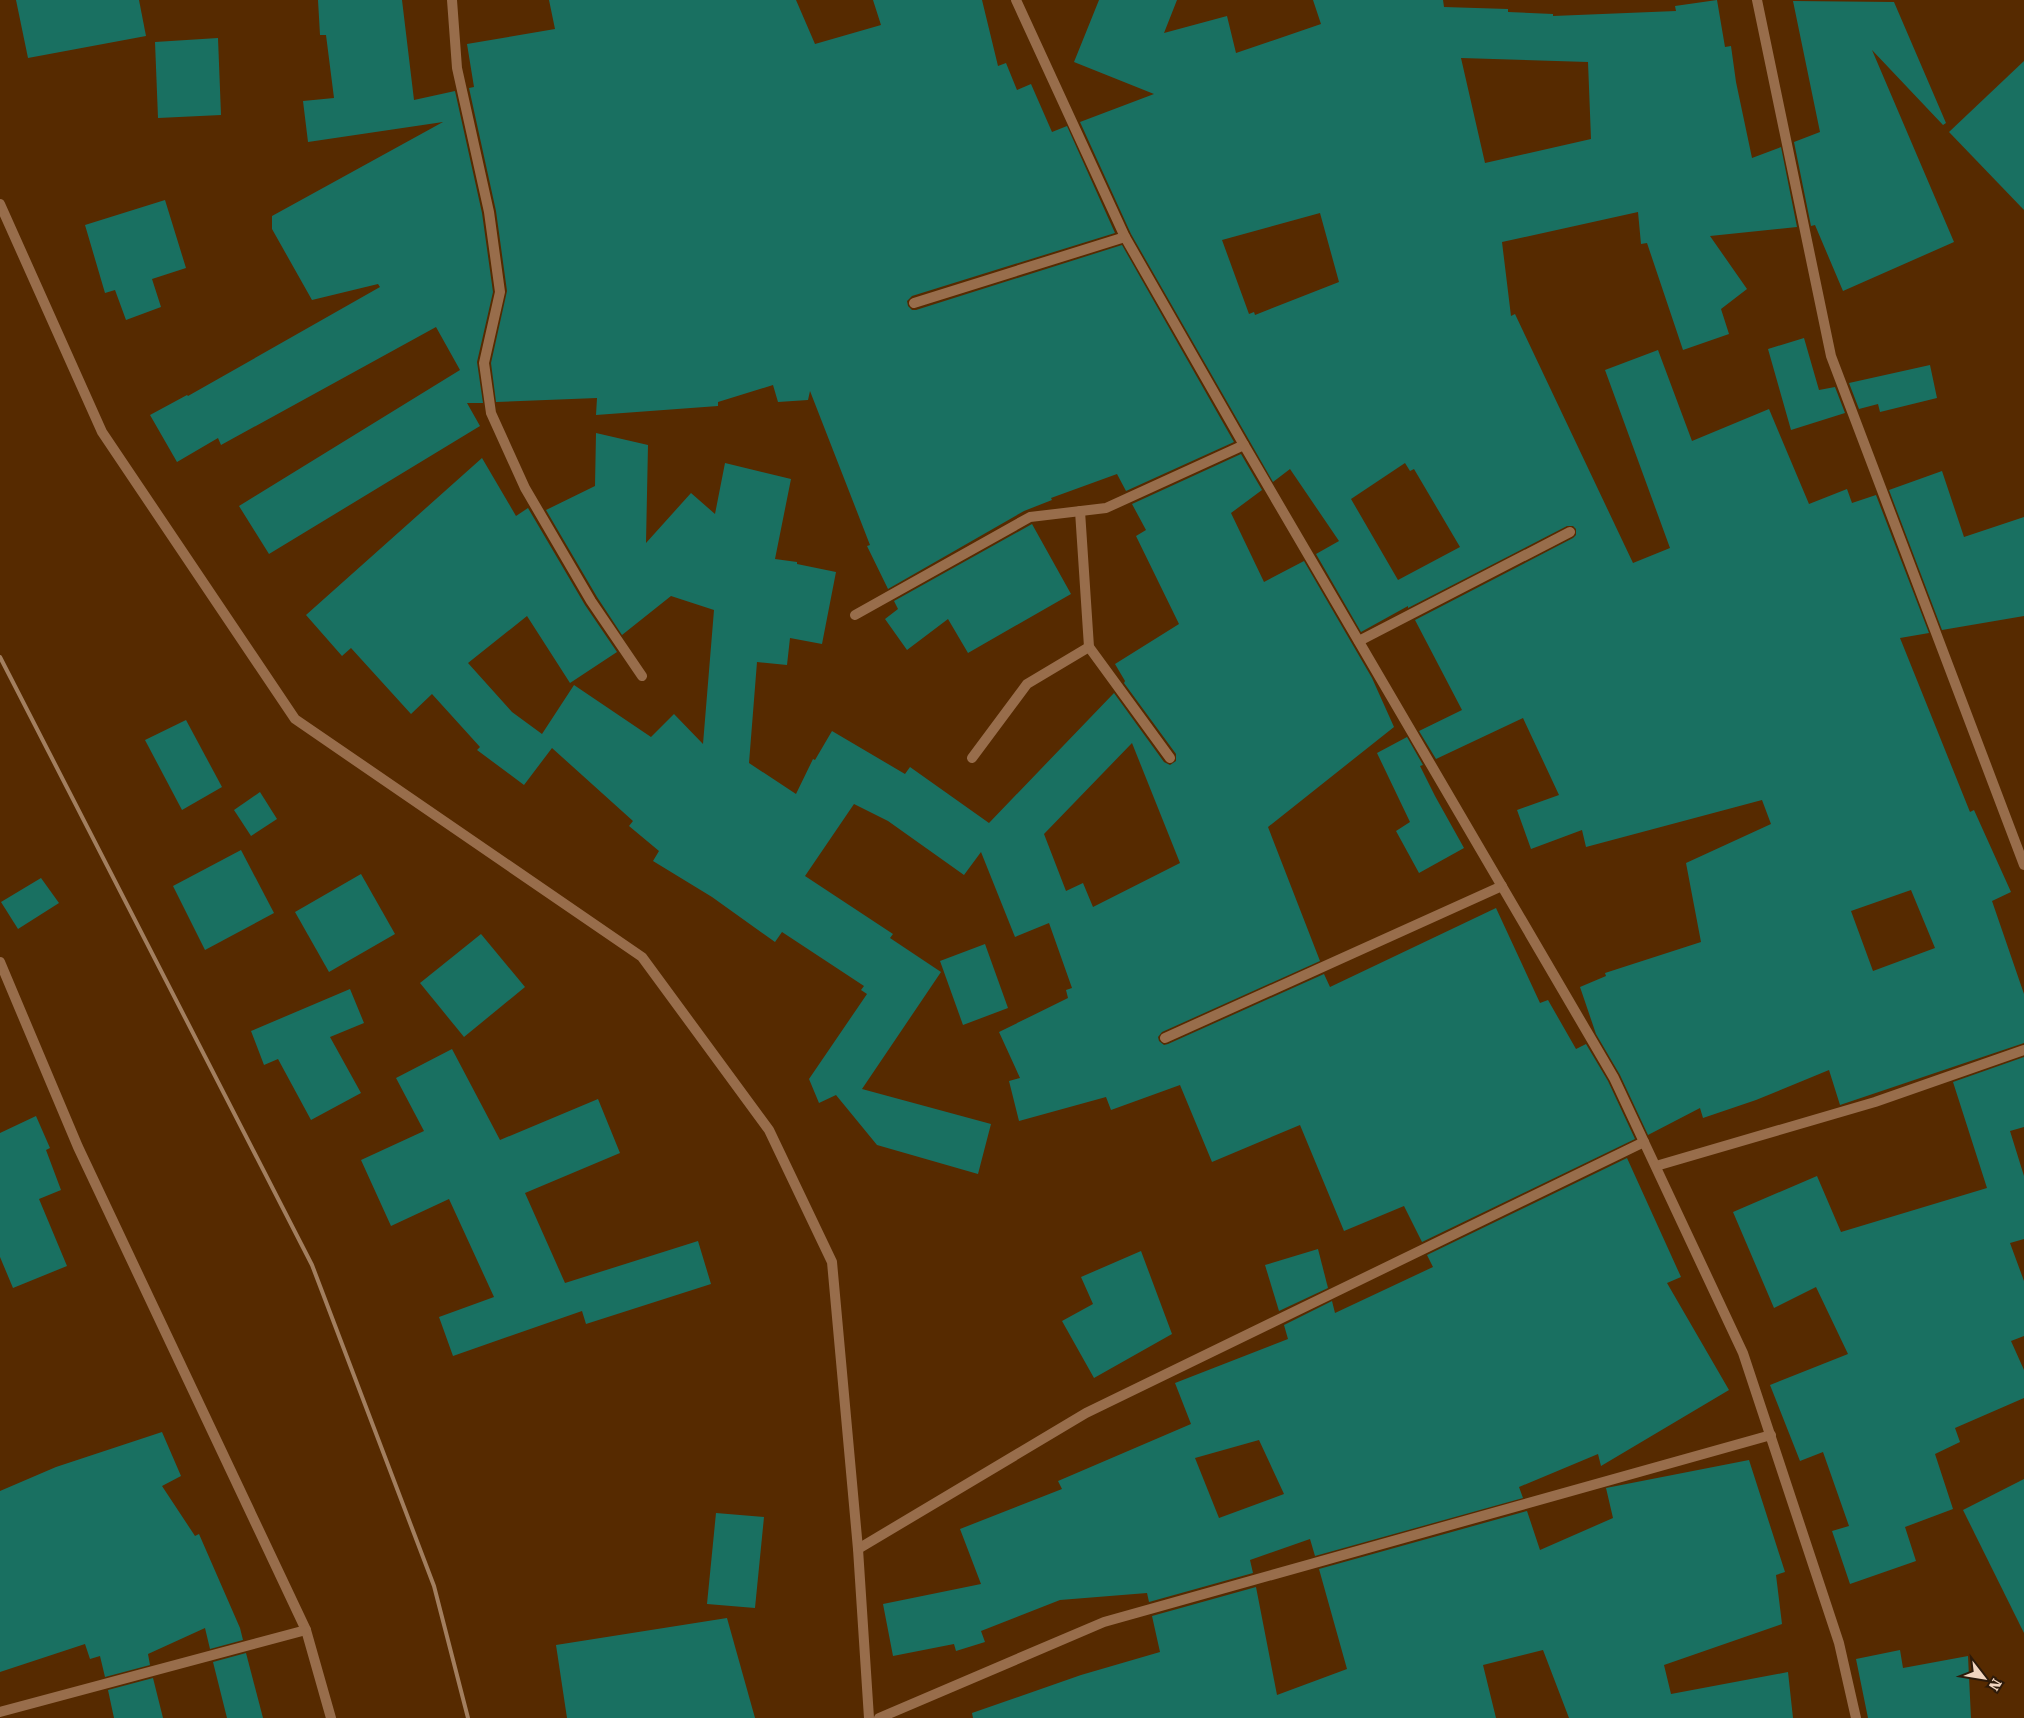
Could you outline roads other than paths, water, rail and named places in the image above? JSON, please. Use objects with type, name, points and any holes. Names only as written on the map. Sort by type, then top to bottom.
[{"type":"street","points":[[452,0],[457,68],[489,212],[500,292],[484,363],[492,413],[525,488],[591,602],[642,676]]},
{"type":"street","points":[[1016,0],[1125,237],[1244,445],[1614,1078],[1743,1353],[1840,1643],[1856,1718]]},
{"type":"street","points":[[1757,0],[1831,356],[2024,865]]},
{"type":"street","points":[[0,204],[102,432],[294,719],[642,957],[769,1130],[832,1262],[858,1549],[869,1718]]},
{"type":"street","points":[[914,303],[1125,237]]},
{"type":"street","points":[[854,615],[1030,517],[1106,508],[1244,445]]},
{"type":"street","points":[[1080,511],[1089,647],[1170,758]]},
{"type":"street","points":[[1358,641],[1570,532]]},
{"type":"street","points":[[972,758],[1027,684],[1089,647]]},
{"type":"street","points":[[1164,1038],[1502,886]]},
{"type":"street","points":[[0,962],[78,1147],[306,1630],[331,1718]]},
{"type":"street","points":[[1656,1166],[1875,1102],[2024,1050]]},
{"type":"street","points":[[858,1549],[1086,1413],[1644,1142]]},
{"type":"street","points":[[879,1718],[1104,1622],[1770,1435]]},
{"type":"street","points":[[0,1712],[306,1630]]},
{"type":"railway","points":[[0,657],[312,1265],[434,1586],[468,1718]]}]
